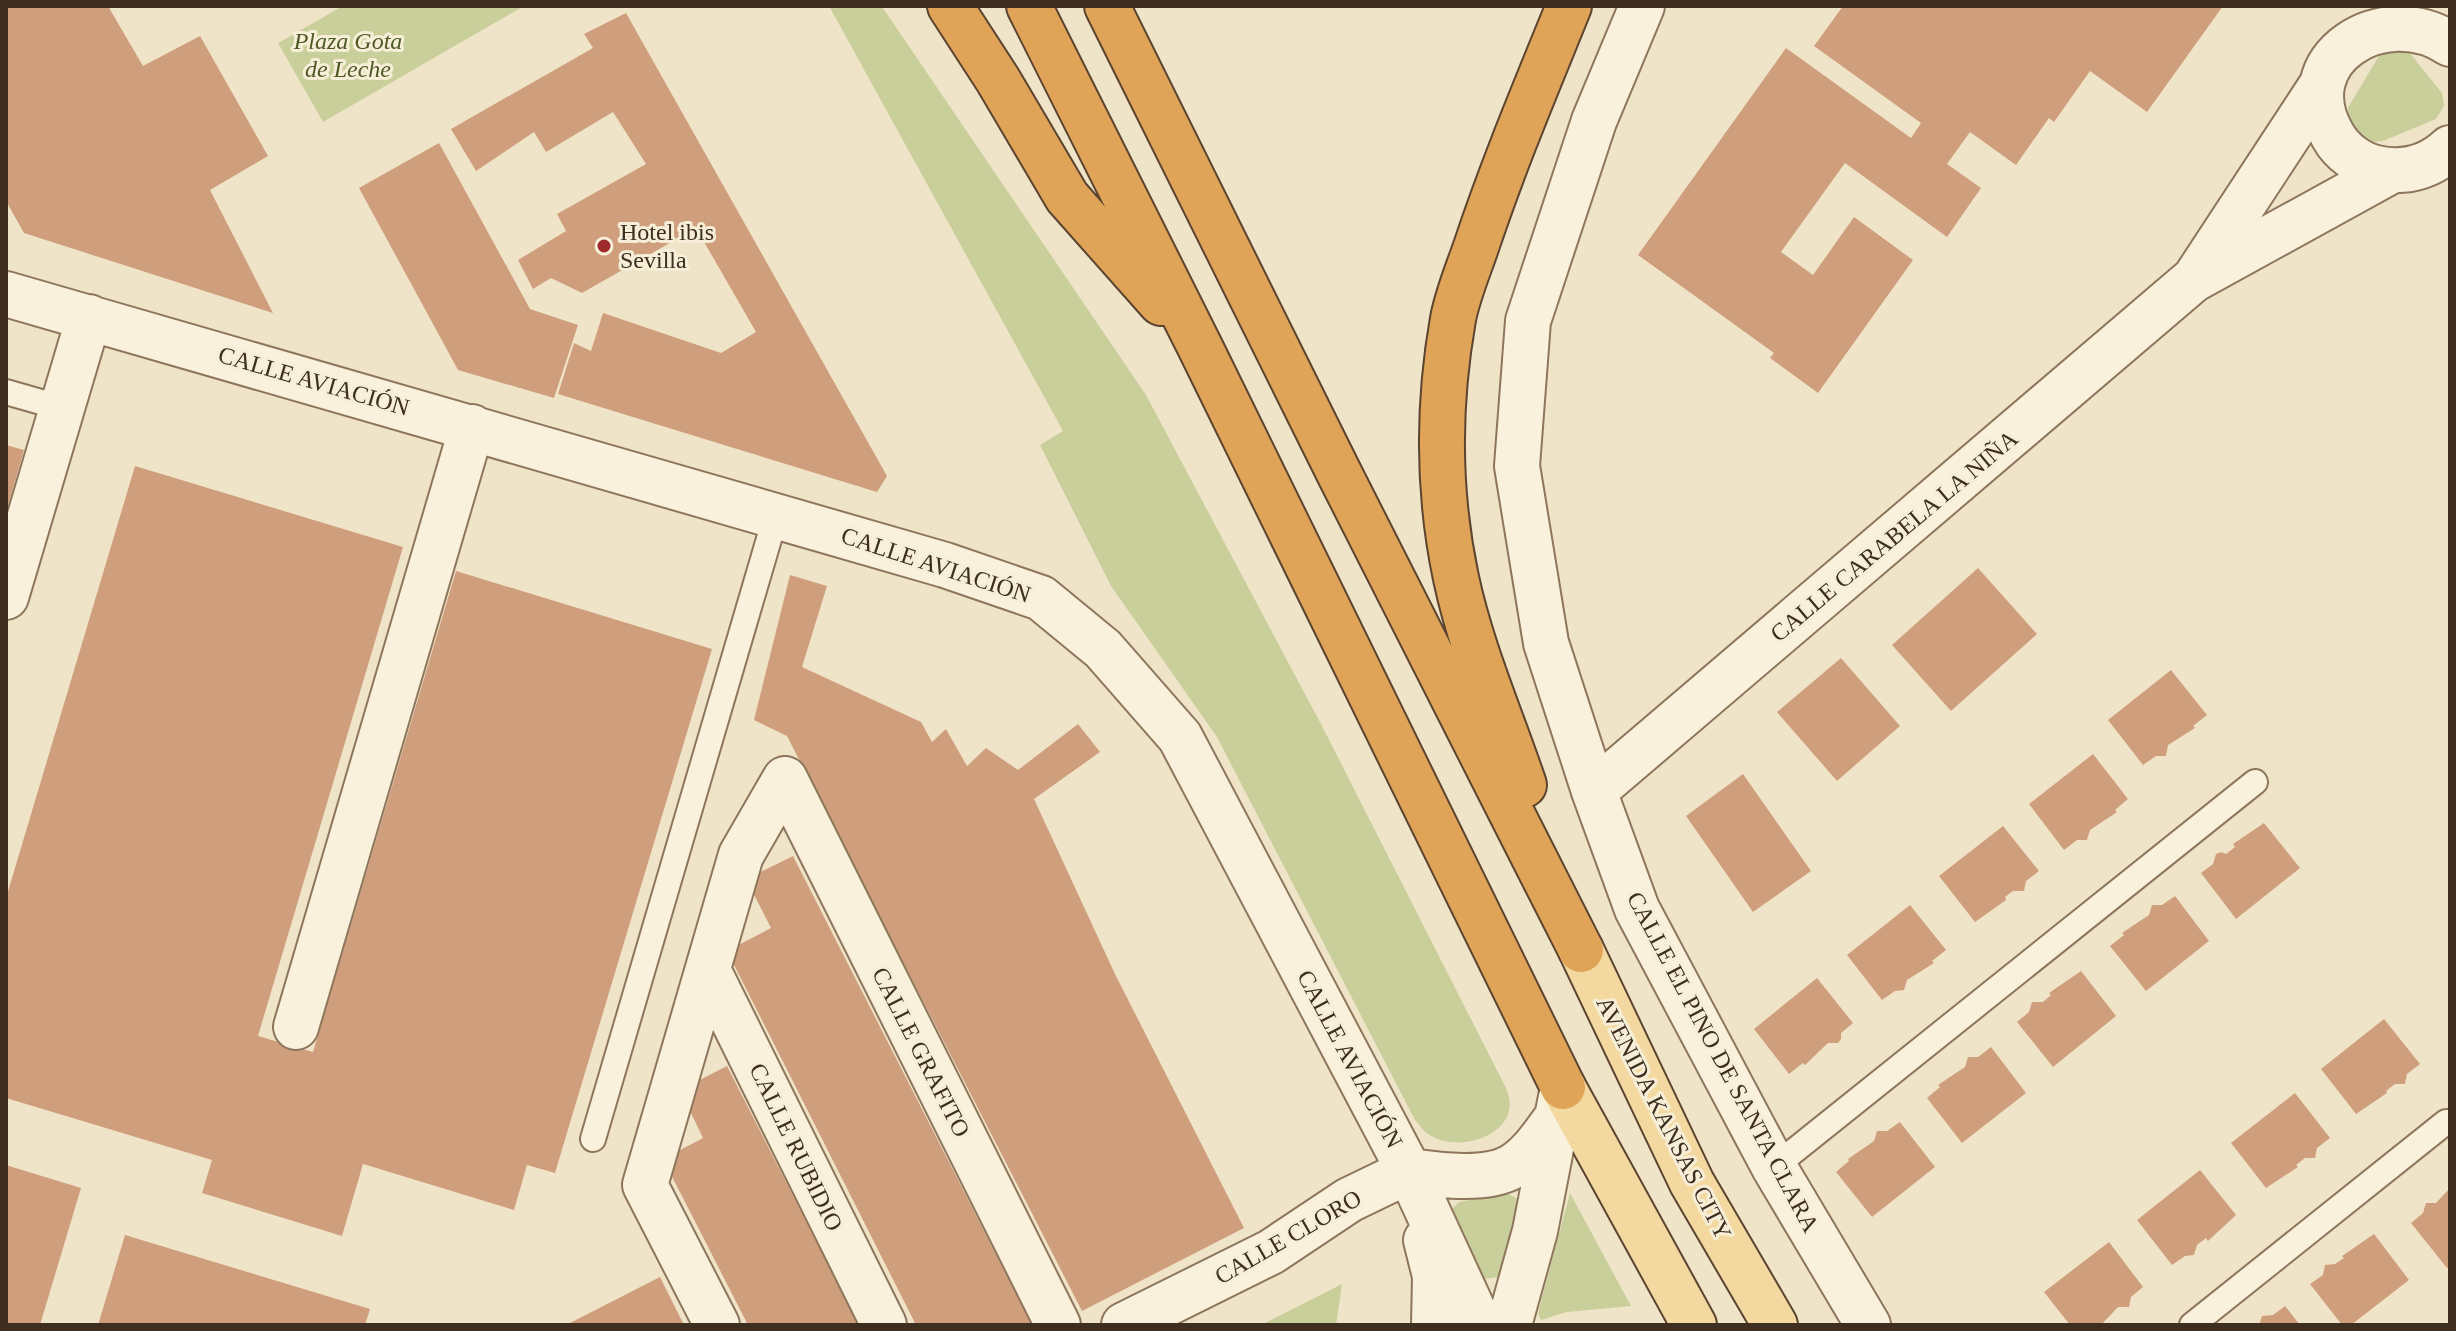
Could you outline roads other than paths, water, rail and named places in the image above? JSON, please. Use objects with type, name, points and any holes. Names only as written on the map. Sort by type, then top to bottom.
[{"type":"highway","points":[[950,6],[1067,197],[1201,349]]},
{"type":"highway","points":[[1029,6],[1201,349],[1559,1104]]},
{"type":"highway","points":[[1107,6],[1581,950]]},
{"type":"highway","points":[[1569,6],[1497,184],[1454,315],[1442,398],[1448,529],[1466,614],[1581,950]]},
{"type":"main road","name":"AVENIDA KANSAS CITY","points":[[1581,950],[1692,1183],[1775,1325]]},
{"type":"main road","points":[[1559,1104],[1694,1325]]},
{"type":"street","name":"CALLE EL PINO DE SANTA CLARA","points":[[1642,6],[1594,121],[1528,321],[1517,466],[1546,643],[1594,791],[1637,909],[1774,1167],[1868,1325]]},
{"type":"street","points":[[2355,6],[2330,66],[2321,107],[2327,126],[2337,144],[2362,163],[2431,160]]},
{"type":"street","points":[[2330,66],[2355,32],[2375,23],[2397,20],[2438,28]]},
{"type":"street","name":"CALLE CARABELA LA NIÑA","points":[[2193,280],[2330,66]]},
{"type":"street","name":"CALLE CARABELA LA NIÑA","points":[[1594,791],[2193,280],[2431,160]]},
{"type":"street","name":"CALLE AVIACIÓN","points":[[6,294],[776,515],[969,572],[1041,598],[1103,649],[1180,737],[1409,1171],[1480,1325]]},
{"type":"street","points":[[6,597],[89,317]]},
{"type":"street","points":[[296,1027],[472,427]]},
{"type":"street","name":"CALLE GRAFITO","points":[[708,970],[741,855],[785,779],[1058,1325]]},
{"type":"street","points":[[708,970],[645,1185],[717,1325]]},
{"type":"street","name":"CALLE RUBIDIO","points":[[708,970],[884,1325]]},
{"type":"street","points":[[1434,1325],[1435,1276],[1409,1171],[1469,1177],[1511,1167],[1532,1151],[1559,1104]]},
{"type":"street","points":[[1509,1325],[1535,1231],[1559,1104]]},
{"type":"street","name":"CALLE CLORO","points":[[1124,1325],[1271,1252],[1349,1200],[1409,1171]]},
{"type":"lane","points":[[6,392],[62,408]]},
{"type":"lane","points":[[593,1139],[776,515]]},
{"type":"lane","points":[[1774,1167],[2255,782]]},
{"type":"lane","points":[[2192,1325],[2446,1122]]},
{"type":"place","name":"Hotel ibis Sevilla","points":[[604,246]]},
{"type":"park label","name":"Plaza Gota de Leche","points":[[348,55]]}]
